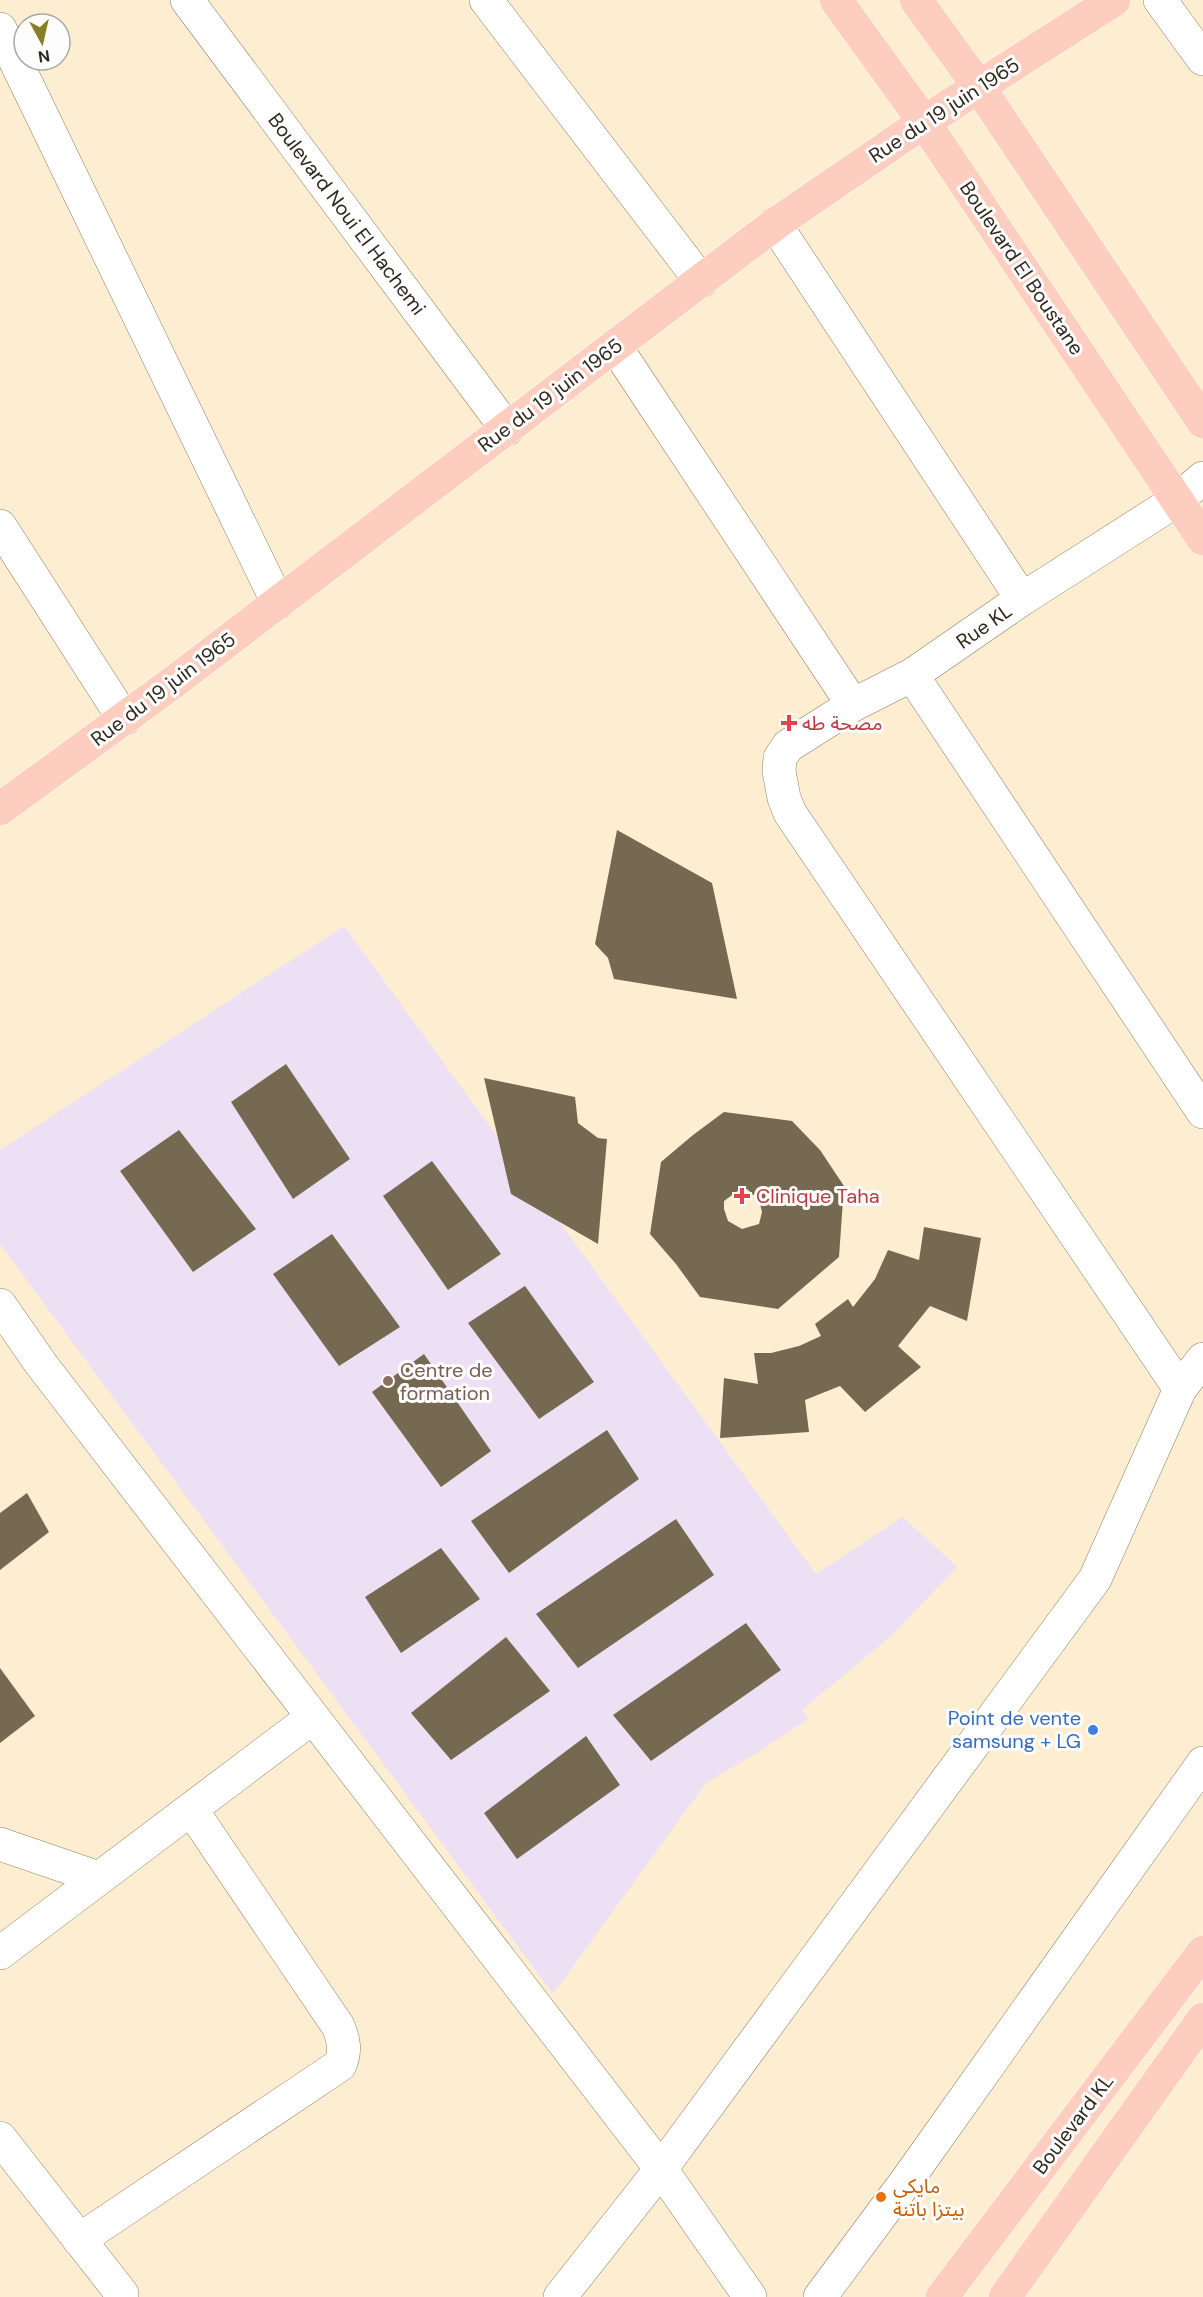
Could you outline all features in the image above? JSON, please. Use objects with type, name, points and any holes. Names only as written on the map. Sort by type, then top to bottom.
[{"type":"main road","name":"Boulevard El Boustane","points":[[836,0],[924,122],[1203,539]]},
{"type":"main road","points":[[916,0],[979,87],[1203,422]]},
{"type":"main road","name":"Rue du 19 juin 1965","points":[[0,809],[278,603],[775,224],[924,122],[1114,0]]},
{"type":"main road","name":"Boulevard KL","points":[[942,2297],[1203,1952]]},
{"type":"main road","points":[[1005,2297],[1203,2019]]},
{"type":"street","name":"Boulevard Noui El Hachemi","points":[[186,0],[507,429]]},
{"type":"street","points":[[486,0],[701,281]]},
{"type":"street","points":[[1160,0],[1203,59]]},
{"type":"street","points":[[0,29],[278,603]]},
{"type":"street","points":[[775,224],[1022,599]]},
{"type":"street","points":[[615,346],[854,705]]},
{"type":"street","name":"Rue KL","points":[[1180,1389],[790,813],[783,798],[779,771],[780,758],[788,746],[854,705],[912,675],[1022,599],[1177,500],[1203,478]]},
{"type":"street","points":[[0,526],[123,719]]},
{"type":"street","points":[[912,675],[1203,1112]]},
{"type":"street","points":[[0,1305],[48,1373],[661,2169],[750,2297]]},
{"type":"street","points":[[560,2297],[661,2169],[1095,1579],[1180,1389],[1203,1359]]},
{"type":"street","points":[[0,1953],[313,1717]]},
{"type":"street","points":[[820,2297],[907,2181],[1203,1763]]},
{"type":"street","points":[[79,2240],[340,2065],[345,2053],[338,2026],[191,1809]]},
{"type":"street","points":[[0,1844],[99,1878]]},
{"type":"street","points":[[0,2138],[122,2294]]},
{"type":"shaded area","name":"Centre de formation","points":[[344,926],[816,1574],[903,1517],[957,1567],[890,1637],[802,1710],[808,1719],[706,1783],[553,1994],[0,1244],[0,1150]]},
{"type":"building","points":[[617,830],[712,883],[737,999],[614,979],[608,958],[595,944]]},
{"type":"building","points":[[286,1064],[350,1159],[293,1199],[231,1102]]},
{"type":"building","points":[[484,1078],[575,1097],[578,1123],[598,1138],[607,1139],[598,1244],[511,1194]]},
{"type":"building","points":[[724,1112],[792,1121],[820,1150],[844,1186],[839,1257],[778,1309],[700,1297],[650,1234],[661,1162]],"holes":[[[747,1189],[759,1200],[762,1212],[759,1224],[742,1229],[728,1221],[724,1201],[739,1190]]]},
{"type":"building","points":[[179,1130],[256,1229],[193,1272],[120,1171]]},
{"type":"building","points":[[432,1161],[501,1254],[448,1290],[383,1196]]},
{"type":"building","points":[[924,1227],[981,1238],[967,1321],[930,1306],[898,1346],[921,1367],[865,1412],[840,1386],[805,1400],[809,1432],[720,1438],[724,1378],[758,1384],[754,1353],[771,1353],[799,1346],[821,1336],[815,1324],[848,1299],[853,1307],[875,1279],[888,1250],[919,1260]]},
{"type":"building","points":[[332,1234],[400,1327],[339,1366],[273,1274]]},
{"type":"building","points":[[525,1286],[594,1382],[539,1419],[468,1323]]},
{"type":"building","points":[[424,1354],[491,1451],[441,1487],[372,1392]]},
{"type":"building","points":[[607,1430],[639,1479],[509,1573],[471,1521]]},
{"type":"building","points":[[27,1493],[49,1532],[0,1570],[0,1513]]},
{"type":"building","points":[[676,1519],[714,1575],[578,1668],[536,1614]]},
{"type":"building","points":[[441,1548],[480,1599],[401,1653],[365,1597]]},
{"type":"building","points":[[746,1623],[781,1670],[651,1761],[613,1715]]},
{"type":"building","points":[[506,1637],[550,1691],[451,1760],[411,1713]]},
{"type":"building","points":[[0,1668],[35,1716],[0,1743]]},
{"type":"building","points":[[586,1736],[620,1785],[517,1859],[484,1813]]},
{"type":"place","name":"مصحة طه","points":[[789,723]]},
{"type":"place","name":"Clinique Taha","points":[[742,1196]]},
{"type":"place","name":"Centre de formation","points":[[388,1381]]},
{"type":"place","name":"Point de vente samsung + LG","points":[[1093,1730]]},
{"type":"place","name":"مايكي بيتزا باتنة","points":[[881,2197]]}]
